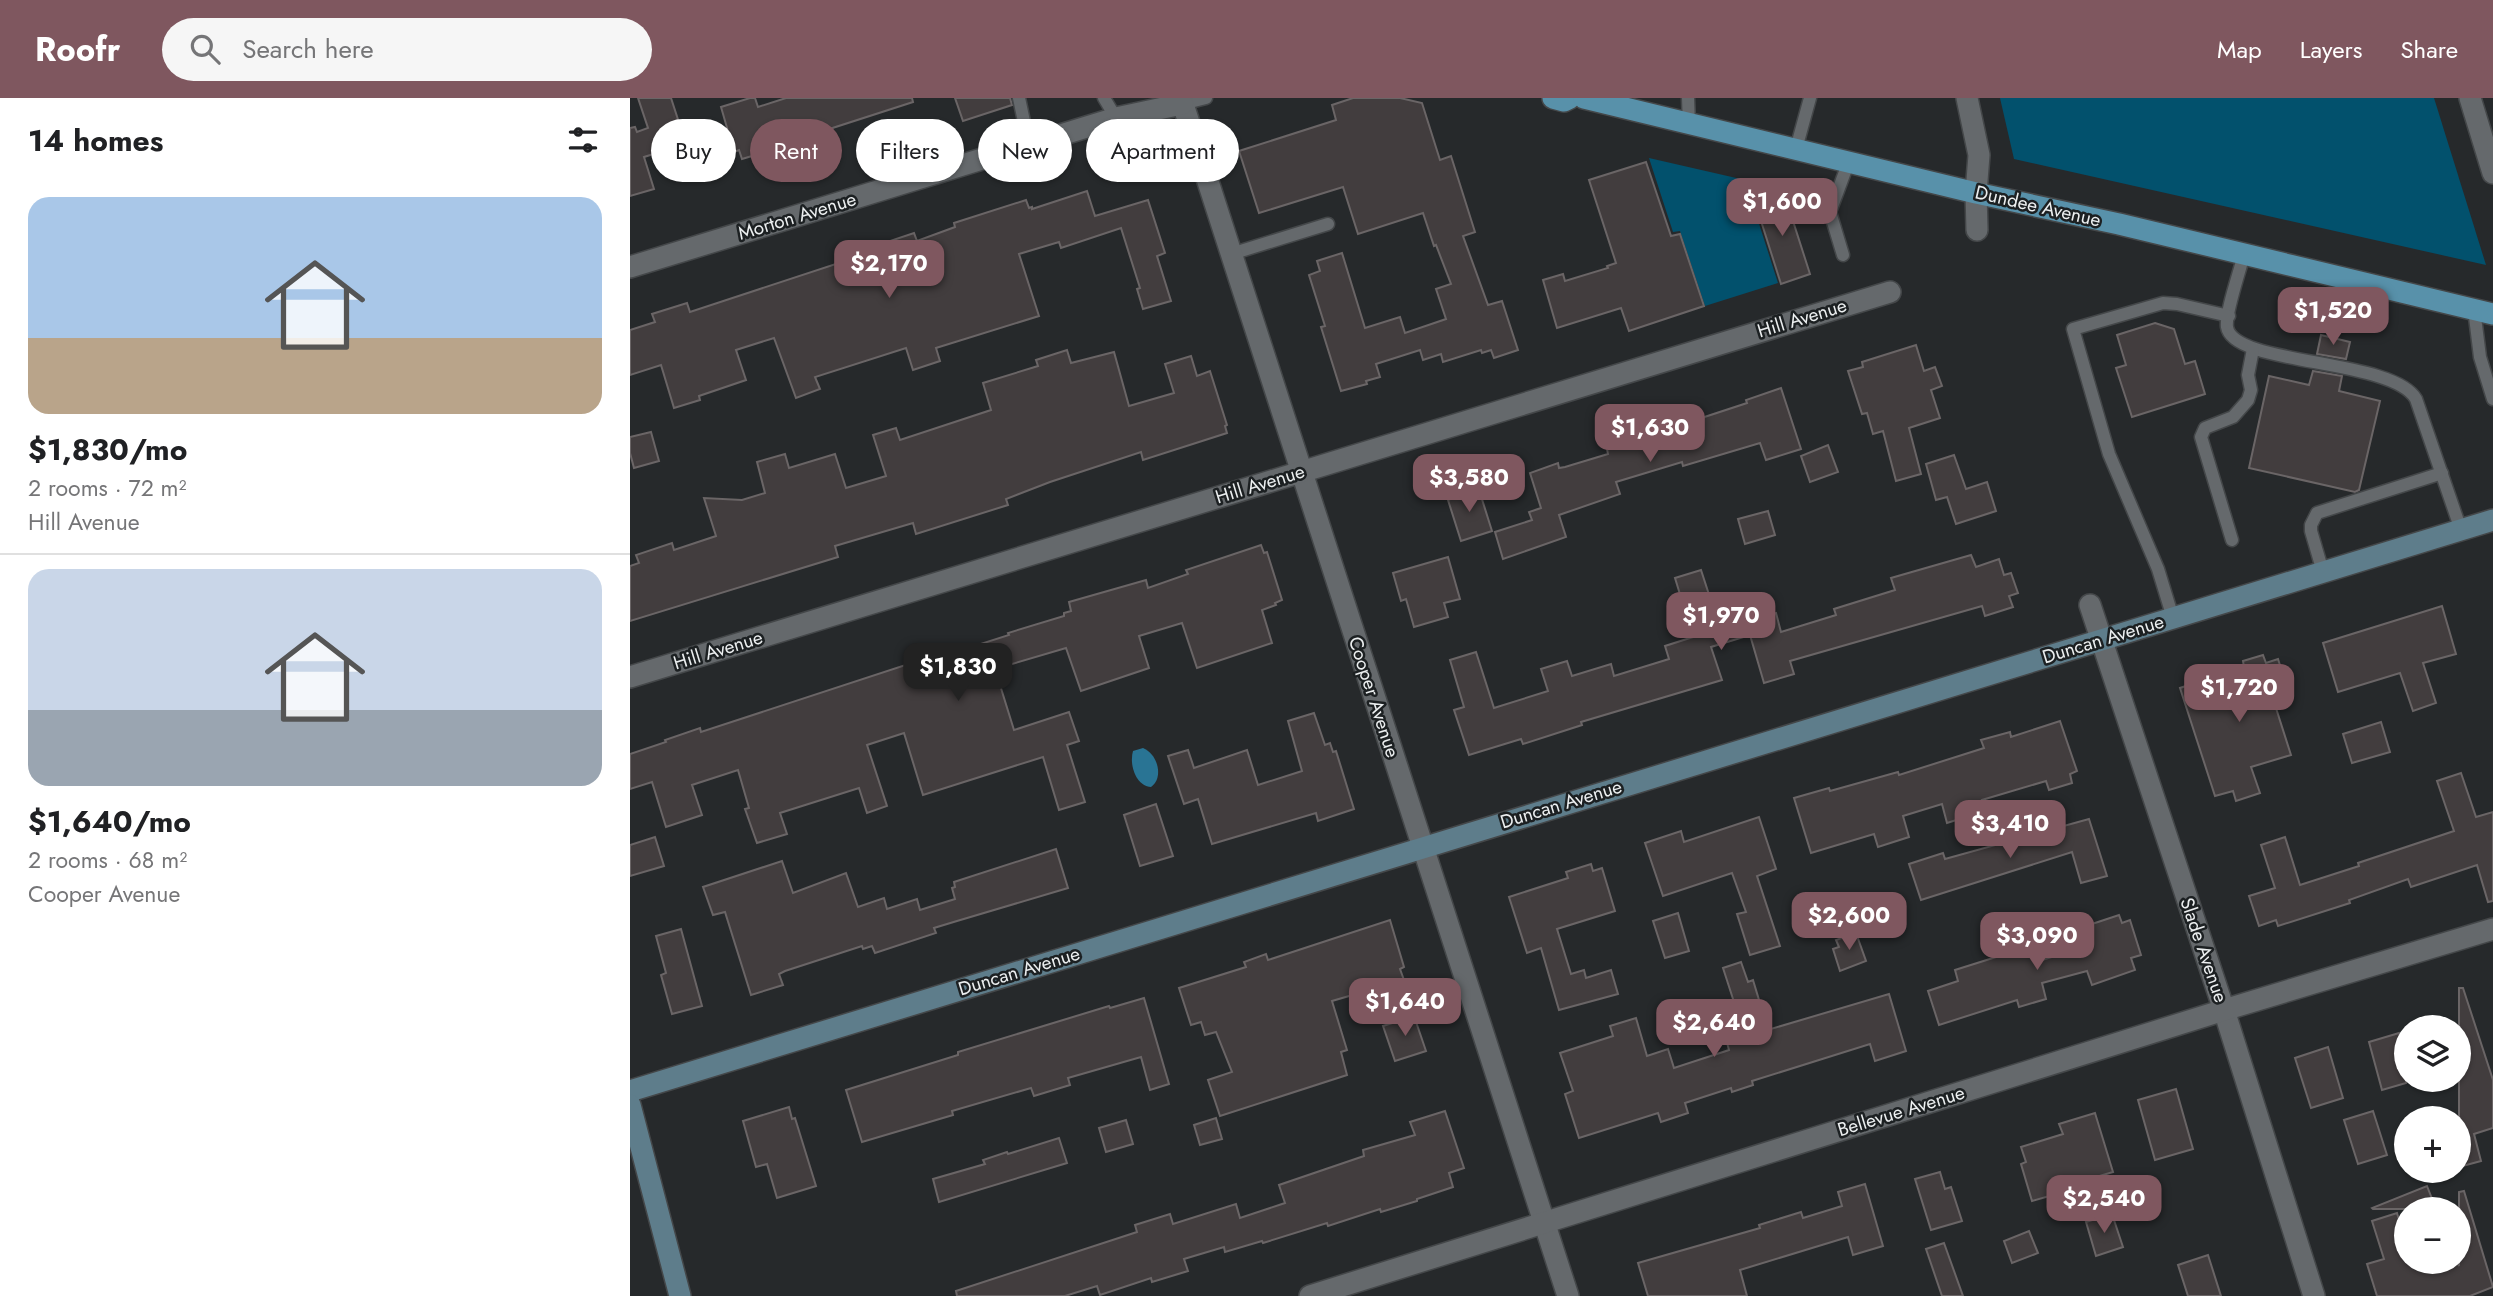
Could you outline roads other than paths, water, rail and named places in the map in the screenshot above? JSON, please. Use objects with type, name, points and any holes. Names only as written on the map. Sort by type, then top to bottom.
[{"type":"main road","points":[[1553,98],[1564,101],[1570,98]]},
{"type":"main road","name":"Dundee Avenue","points":[[1584,98],[1634,104],[1689,124],[2484,311]]},
{"type":"street","points":[[1966,98],[1979,155],[1977,230]]},
{"type":"street","points":[[2470,98],[2487,129],[2493,173]]},
{"type":"street","name":"Morton Avenue","points":[[1072,132],[1181,101]]},
{"type":"street","name":"Cooper Avenue","points":[[1181,101],[1569,1296]]},
{"type":"street","name":"Morton Avenue","points":[[630,267],[978,161]]},
{"type":"street","name":"Hill Avenue","points":[[630,677],[1890,292]]},
{"type":"street","name":"Duncan Avenue","points":[[630,1091],[2493,520]]},
{"type":"street","name":"Slade Avenue","points":[[2090,605],[2224,1010],[2314,1296]]},
{"type":"street","name":"Bellevue Avenue","points":[[1310,1296],[2224,1010],[2493,929]]},
{"type":"street","points":[[630,1105],[680,1296]]},
{"type":"lane","points":[[1019,98],[1023,119]]},
{"type":"lane","points":[[1104,98],[1116,118]]},
{"type":"lane","name":"Morton Avenue","points":[[1181,101],[1206,98]]},
{"type":"lane","points":[[1688,98],[1689,124]]},
{"type":"lane","points":[[1796,149],[1810,98]]},
{"type":"lane","points":[[1843,255],[1830,212],[1849,161]]},
{"type":"lane","points":[[1231,254],[1328,224]]},
{"type":"lane","points":[[2244,254],[2228,316],[2227,328],[2233,339],[2253,349],[2376,376],[2402,384],[2411,390],[2461,530]]},
{"type":"lane","points":[[2173,618],[2158,569],[2109,454],[2073,329],[2163,303],[2177,303],[2228,316]]},
{"type":"lane","points":[[2484,311],[2480,357],[2493,399]]},
{"type":"lane","points":[[2232,540],[2201,437],[2206,428],[2233,417],[2248,400],[2251,390],[2248,375],[2253,349]]},
{"type":"lane","points":[[2323,572],[2311,525],[2317,513],[2442,473]]}]
